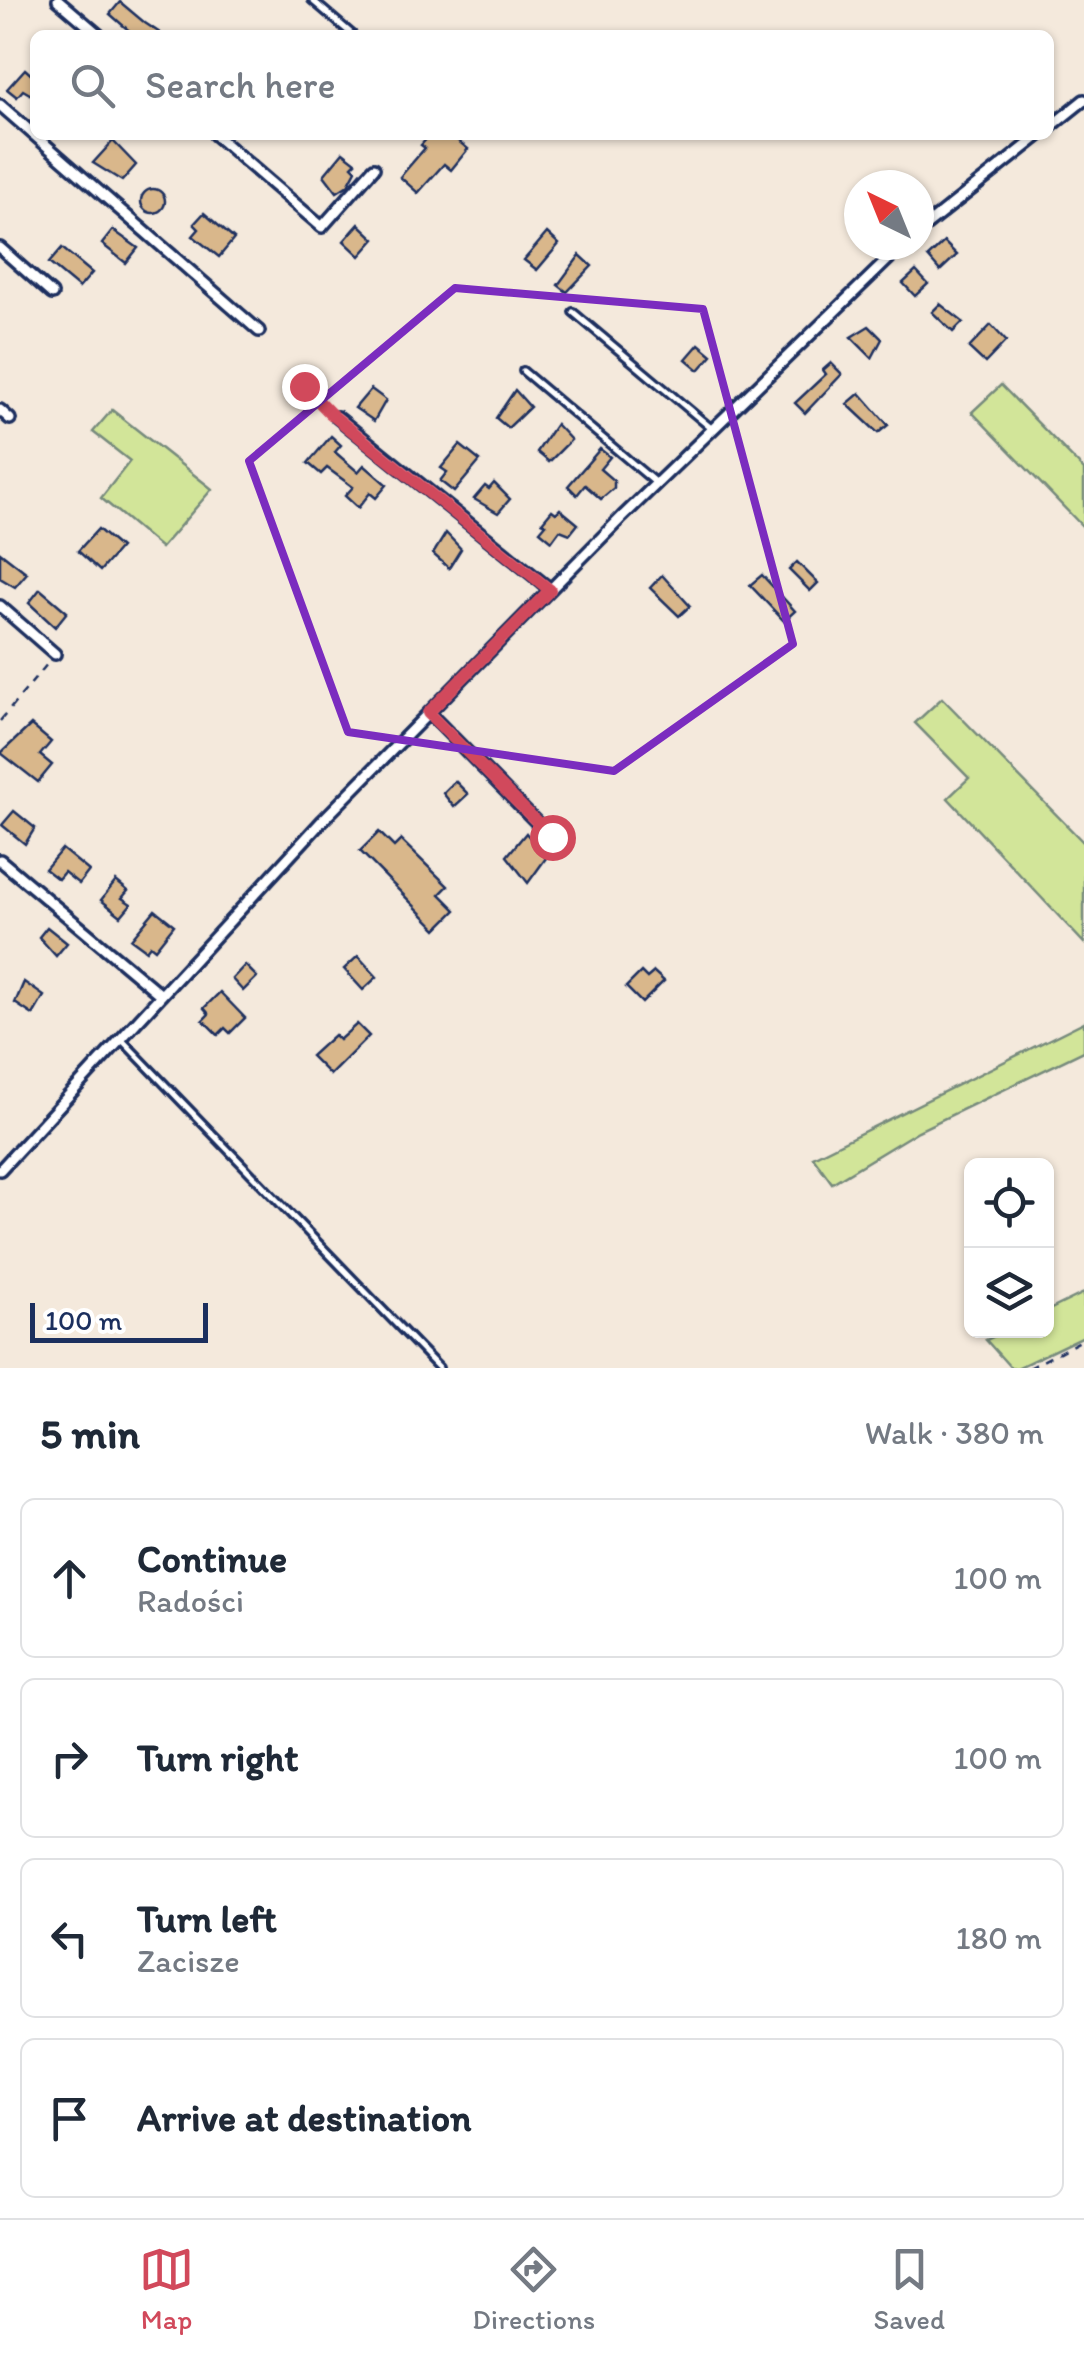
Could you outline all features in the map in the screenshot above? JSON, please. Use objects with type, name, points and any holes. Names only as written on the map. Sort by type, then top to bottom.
[{"type":"street","points":[[58,0],[93,30]]},
{"type":"street","points":[[1054,124],[1084,100]]},
{"type":"street","points":[[0,105],[30,131]]},
{"type":"street","points":[[40,140],[259,331]]},
{"type":"street","points":[[221,140],[322,227],[374,168]]},
{"type":"street","points":[[934,219],[1034,140]]},
{"type":"street","points":[[0,248],[52,294]]},
{"type":"street","points":[[0,1170],[428,713],[888,260]]},
{"type":"street","points":[[0,410],[10,418]]},
{"type":"street","points":[[337,418],[550,590]]},
{"type":"street","points":[[0,606],[55,654]]},
{"type":"street","points":[[428,713],[552,837]]},
{"type":"street","points":[[0,860],[159,998]]},
{"type":"lane","points":[[312,0],[347,30]]},
{"type":"lane","points":[[574,312],[714,430]]},
{"type":"lane","points":[[522,371],[657,484]]},
{"type":"lane","points":[[121,1038],[439,1368]]},
{"type":"path","points":[[304,386],[337,418]]},
{"type":"path","points":[[0,722],[55,654]]},
{"type":"path","points":[[1029,1368],[1084,1339]]},
{"type":"highlighted area","points":[[455,288],[703,309],[793,644],[614,771],[348,732],[249,461]]},
{"type":"green space","points":[[1001,385],[1084,470],[1084,528],[972,412]]},
{"type":"green space","points":[[112,410],[212,489],[161,548],[101,498],[130,461],[93,432]]},
{"type":"green space","points":[[942,698],[1084,843],[1084,943],[948,798],[969,778],[915,723]]},
{"type":"green space","points":[[1084,1022],[1084,1051],[918,1131],[832,1183],[813,1157]]},
{"type":"green space","points":[[1084,1293],[1084,1336],[1017,1368],[1011,1368],[986,1340],[1054,1338],[1054,1308]]},
{"type":"building","points":[[120,2],[156,30],[128,30],[110,14]]},
{"type":"building","points":[[25,69],[30,74],[30,94],[23,90],[17,97],[7,89]]},
{"type":"building","points":[[426,140],[457,140],[468,149],[451,170],[444,164],[418,193],[400,177],[425,148],[421,145]]},
{"type":"building","points":[[113,141],[136,165],[122,181],[93,163]]},
{"type":"building","points":[[343,152],[356,162],[352,166],[356,170],[348,185],[337,192],[324,175]]},
{"type":"building","points":[[153,189],[162,192],[162,210],[153,213],[144,210],[141,201],[144,192]]},
{"type":"building","points":[[204,213],[234,239],[219,257],[193,236],[199,229],[194,224]]},
{"type":"building","points":[[359,224],[375,239],[360,256],[344,241]]},
{"type":"building","points":[[113,230],[138,248],[126,263],[102,244]]},
{"type":"building","points":[[547,233],[559,244],[537,270],[524,260]]},
{"type":"building","points":[[944,242],[957,255],[940,271],[931,260],[934,260],[934,251]]},
{"type":"building","points":[[62,248],[92,273],[79,288],[49,263]]},
{"type":"building","points":[[580,255],[592,266],[567,292],[558,285]]},
{"type":"building","points":[[916,271],[928,284],[915,296],[903,283]]},
{"type":"building","points":[[940,304],[963,322],[953,332],[932,312]]},
{"type":"building","points":[[991,325],[1006,341],[985,363],[969,348]]},
{"type":"building","points":[[869,326],[882,339],[872,358],[851,337]]},
{"type":"building","points":[[699,344],[712,355],[699,370],[686,359]]},
{"type":"building","points":[[831,363],[842,374],[805,413],[795,403],[826,374],[823,370]]},
{"type":"building","points":[[371,389],[386,400],[374,421],[355,408]]},
{"type":"building","points":[[515,390],[530,407],[508,428],[496,418]]},
{"type":"building","points":[[860,393],[888,425],[878,433],[847,404]]},
{"type":"building","points":[[556,424],[571,440],[549,462],[537,452]]},
{"type":"building","points":[[331,436],[341,445],[335,452],[358,472],[364,465],[387,485],[376,498],[370,493],[358,508],[345,496],[353,487],[327,468],[321,474],[308,463]]},
{"type":"building","points":[[460,445],[480,461],[454,492],[440,481],[447,472],[441,468]]},
{"type":"building","points":[[600,449],[610,457],[600,469],[614,481],[614,488],[601,499],[585,485],[577,495],[568,486]]},
{"type":"building","points":[[494,483],[510,499],[498,513],[474,499],[485,486],[489,489]]},
{"type":"building","points":[[560,509],[578,524],[570,534],[560,530],[552,541],[540,531],[546,524],[542,522],[552,510],[556,513]]},
{"type":"building","points":[[98,529],[120,548],[100,571],[78,551]]},
{"type":"building","points":[[446,533],[461,549],[449,568],[433,554]]},
{"type":"building","points":[[0,552],[27,573],[15,587],[0,578]]},
{"type":"building","points":[[797,562],[818,583],[810,591],[789,570]]},
{"type":"building","points":[[662,575],[690,606],[679,616],[650,588]]},
{"type":"building","points":[[762,575],[795,611],[784,621],[750,585]]},
{"type":"building","points":[[40,589],[67,612],[55,627],[29,603]]},
{"type":"building","points":[[31,725],[51,742],[40,755],[52,765],[38,782],[1,753]]},
{"type":"building","points":[[455,781],[468,794],[454,807],[443,793]]},
{"type":"building","points":[[14,811],[35,828],[25,844],[2,825]]},
{"type":"building","points":[[379,832],[394,847],[401,840],[448,886],[440,894],[456,910],[437,929],[360,851]]},
{"type":"building","points":[[526,833],[546,858],[528,883],[507,856]]},
{"type":"building","points":[[62,849],[89,871],[79,884],[64,872],[58,879],[45,869]]},
{"type":"building","points":[[116,881],[128,891],[122,898],[131,904],[121,916],[101,900]]},
{"type":"building","points":[[155,910],[174,925],[155,949],[150,945],[146,950],[131,939]]},
{"type":"building","points":[[47,927],[67,943],[56,956],[39,937]]},
{"type":"building","points":[[358,956],[377,977],[363,990],[344,969]]},
{"type":"building","points":[[245,965],[257,977],[243,991],[232,979]]},
{"type":"building","points":[[641,972],[647,978],[654,972],[664,981],[642,1003],[626,987]]},
{"type":"building","points":[[24,982],[44,996],[33,1015],[15,1003]]},
{"type":"building","points":[[220,992],[245,1018],[230,1033],[225,1028],[218,1035],[203,1020],[209,1014],[204,1008]]},
{"type":"building","points":[[357,1024],[369,1036],[330,1075],[311,1056],[334,1035],[339,1040]]},
{"type":"route","points":[[304,386],[330,413],[550,590],[428,713],[552,837]]}]
